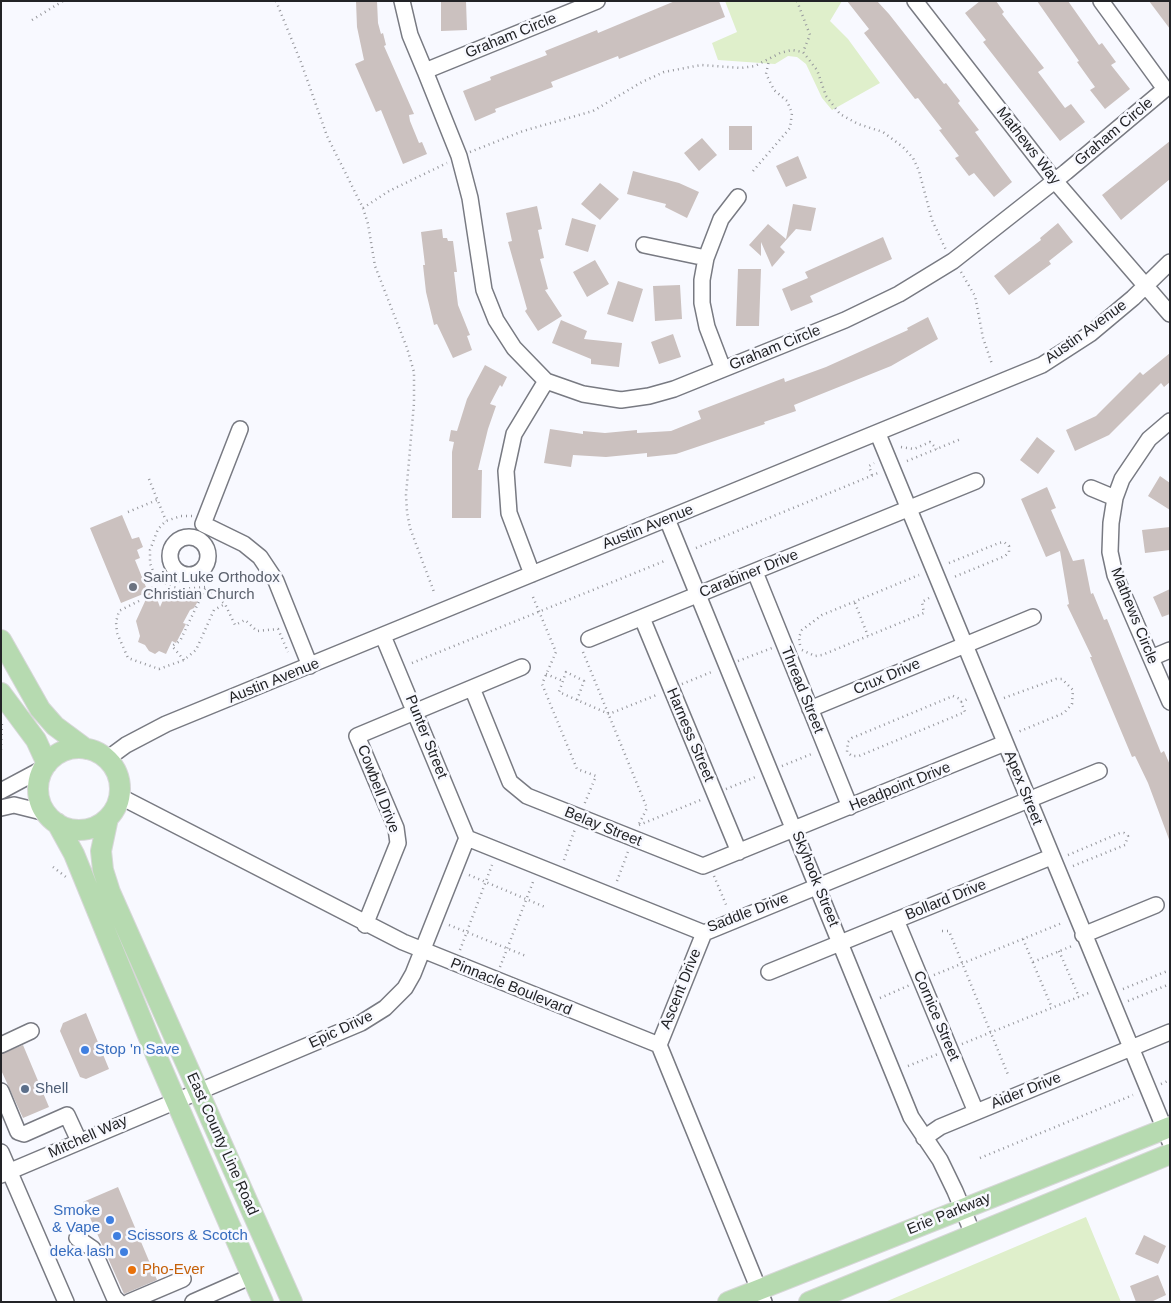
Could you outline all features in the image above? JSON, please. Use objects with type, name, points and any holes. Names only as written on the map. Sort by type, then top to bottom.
[{"type":"main road","points":[[1,640],[40,709],[55,726],[86,749],[107,759],[119,780],[119,796],[108,818],[87,829],[72,829],[51,818],[38,790],[45,766],[62,752],[86,749]]},
{"type":"main road","points":[[1,693],[36,740],[45,766]]},
{"type":"main road","name":"East County Line Road","points":[[51,818],[74,854],[175,1100],[263,1302]]},
{"type":"main road","name":"East County Line Road","points":[[108,818],[100,851],[103,870],[131,942],[199,1090],[292,1302]]},
{"type":"main road","name":"Erie Parkway","points":[[728,1302],[761,1295],[963,1208],[1168,1133]]},
{"type":"main road","name":"Erie Parkway","points":[[809,1302],[1170,1154]]},
{"type":"street","name":"Graham Circle","points":[[402,1],[410,35],[459,156],[470,198],[484,290],[496,320],[514,348],[546,382],[583,394],[621,400],[649,396],[674,389],[845,320],[900,294],[953,261],[1055,181],[1165,89],[1101,1]]},
{"type":"street","name":"Graham Circle","points":[[424,70],[597,1]]},
{"type":"street","name":"Mathews Way","points":[[915,1],[1055,181],[1145,286]]},
{"type":"street","points":[[723,369],[707,328],[702,303],[702,280],[706,258],[721,219],[738,197]]},
{"type":"street","points":[[644,244],[706,258]]},
{"type":"street","name":"Austin Avenue","points":[[107,759],[126,745],[166,724],[878,434],[1042,365],[1090,334],[1170,262]]},
{"type":"street","points":[[1145,286],[1170,314]]},
{"type":"street","points":[[532,574],[509,513],[506,471],[514,434],[546,382]]},
{"type":"street","name":"Mathews Circle","points":[[1170,421],[1149,439],[1122,479],[1115,498],[1111,523],[1110,552],[1115,575],[1170,702]]},
{"type":"street","points":[[240,429],[198,526],[244,544],[260,557],[276,581],[310,666]]},
{"type":"street","name":"Apex Street","points":[[878,434],[1130,1048],[1168,1133]]},
{"type":"street","name":"Carabiner Drive","points":[[586,645],[642,618],[976,481]]},
{"type":"street","points":[[1091,488],[1115,498]]},
{"type":"street","name":"Skyhook Street","points":[[667,519],[911,1117],[940,1160],[973,1234]]},
{"type":"street","name":"Thread Street","points":[[755,572],[850,807]]},
{"type":"street","name":"Crux Drive","points":[[810,709],[1033,617]]},
{"type":"street","name":"Harness Street","points":[[642,618],[739,852]]},
{"type":"street","name":"Punter Street","points":[[383,636],[467,838]]},
{"type":"street","points":[[1151,658],[1170,650]]},
{"type":"street","name":"Cowbell Drive","points":[[365,925],[398,844],[396,828],[357,736],[522,667]]},
{"type":"street","name":"Belay Street","points":[[472,688],[510,782],[527,796],[579,817],[636,832],[703,866],[710,864]]},
{"type":"street","name":"Headpoint Drive","points":[[795,830],[1005,743]]},
{"type":"street","points":[[1,791],[45,766]]},
{"type":"street","name":"Saddle Drive","points":[[467,838],[704,932],[1099,771]]},
{"type":"street","name":"Pinnacle Boulevard","points":[[119,796],[365,925],[423,951],[659,1045]]},
{"type":"street","points":[[1,808],[14,805],[51,818]]},
{"type":"street","points":[[710,864],[795,830]]},
{"type":"street","name":"Epic Drive","points":[[175,1100],[362,1023],[386,1008],[405,988],[423,951],[467,838]]},
{"type":"street","name":"Bollard Drive","points":[[769,972],[1051,857]]},
{"type":"street","points":[[1084,935],[1156,905]]},
{"type":"street","name":"Cornice Street","points":[[896,920],[976,1112]]},
{"type":"street","name":"Ascent Drive","points":[[659,1045],[704,932]]},
{"type":"street","points":[[1,1045],[31,1031]]},
{"type":"street","name":"Aider Drive","points":[[924,1138],[940,1127],[1170,1032]]},
{"type":"street","points":[[659,1045],[761,1295]]},
{"type":"street","points":[[1,1091],[18,1132],[24,1134],[67,1116],[78,1141]]},
{"type":"street","name":"Mitchell Way","points":[[5,1173],[175,1100]]},
{"type":"street","points":[[1,1152],[5,1173],[66,1302]]},
{"type":"street","points":[[77,1238],[93,1249],[114,1297],[119,1302]]},
{"type":"street","points":[[193,1302],[252,1276]]},
{"type":"street","points":[[129,1302],[182,1279]]},
{"type":"path","points":[[32,20],[63,1]]},
{"type":"path","points":[[276,1],[327,136],[363,208],[368,224],[375,266],[407,348],[414,372],[414,403],[406,495],[407,512],[410,528],[434,592]]},
{"type":"path","points":[[797,1],[810,35],[803,52]]},
{"type":"path","points":[[469,152],[523,131],[593,112],[642,82],[664,72],[701,65],[741,68],[769,60],[780,53],[792,50],[803,52],[817,70],[826,96],[840,114],[858,124],[888,135],[904,147],[912,158],[919,171],[932,220],[948,252]]},
{"type":"path","points":[[753,171],[790,128],[792,112],[787,101],[774,90],[766,74],[769,60]]},
{"type":"path","points":[[363,208],[389,191],[450,161]]},
{"type":"path","points":[[960,270],[975,296],[982,338],[992,364]]},
{"type":"path","points":[[907,461],[962,439]]},
{"type":"path","points":[[901,446],[914,450],[930,442],[937,448]]},
{"type":"path","points":[[872,475],[869,466],[874,463]]},
{"type":"path","points":[[696,548],[878,473]]},
{"type":"path","points":[[149,479],[166,522]]},
{"type":"path","points":[[128,512],[157,500]]},
{"type":"path","points":[[198,526],[181,516],[166,522],[158,529],[150,550],[150,563],[154,574],[169,586],[182,589],[206,587],[225,604],[235,624],[245,620],[257,631],[278,629],[288,652]]},
{"type":"path","points":[[949,563],[999,543],[1004,542],[1009,546],[1005,556],[954,577]]},
{"type":"path","points":[[412,663],[666,560]]},
{"type":"path","points":[[919,575],[822,615],[802,630],[799,637],[803,651],[815,656],[868,636],[924,612],[922,602],[929,598]]},
{"type":"path","points":[[184,660],[172,646],[180,641],[206,587]]},
{"type":"path","points":[[533,597],[556,652],[542,684],[577,769],[596,776],[564,860]]},
{"type":"path","points":[[139,601],[119,611],[116,622],[119,641],[128,658],[159,669],[184,660],[196,650],[216,608],[225,604]]},
{"type":"path","points":[[854,602],[868,636]]},
{"type":"path","points":[[576,700],[584,681],[566,672],[559,692],[576,700],[609,714],[799,637]]},
{"type":"path","points":[[586,645],[609,714],[647,808],[617,881]]},
{"type":"path","points":[[546,674],[563,682]]},
{"type":"path","points":[[1004,698],[1056,679],[1062,679],[1072,690],[1072,704],[1064,713],[1018,732]]},
{"type":"path","points":[[954,696],[957,696],[961,702],[965,712],[859,756],[852,756],[847,752],[847,747],[852,738],[954,696]]},
{"type":"path","points":[[961,702],[970,698]]},
{"type":"path","points":[[636,832],[714,794],[770,771],[827,749],[847,747]]},
{"type":"path","points":[[1068,854],[1120,833],[1128,836],[1125,845],[1073,866]]},
{"type":"path","points":[[710,864],[727,907]]},
{"type":"path","points":[[459,950],[492,865]]},
{"type":"path","points":[[469,875],[545,906]]},
{"type":"path","points":[[500,967],[533,882]]},
{"type":"path","points":[[880,998],[1062,923]]},
{"type":"path","points":[[449,925],[526,956]]},
{"type":"path","points":[[942,931],[949,931],[1009,1077]]},
{"type":"path","points":[[1023,939],[1052,1008]]},
{"type":"path","points":[[1033,962],[1072,946]]},
{"type":"path","points":[[1060,951],[1079,997]]},
{"type":"path","points":[[1123,989],[1170,970]]},
{"type":"path","points":[[1128,1001],[1170,984]]},
{"type":"path","points":[[908,1066],[1090,992]]},
{"type":"path","points":[[1161,1084],[1168,1081],[1170,1085]]},
{"type":"path","points":[[980,1158],[1133,1095]]},
{"type":"green space","points":[[725,1],[842,1],[830,21],[848,39],[880,83],[832,110],[822,98],[806,64],[797,57],[788,56],[775,64],[718,60],[712,43],[737,32]]},
{"type":"green space","points":[[1086,1217],[1121,1302],[885,1302]]},
{"type":"building","points":[[356,1],[377,1],[378,23],[381,34],[383,33],[386,45],[384,46],[414,114],[409,115],[410,121],[419,143],[422,142],[427,154],[403,164],[381,110],[376,112],[355,64],[364,60],[357,27]]},
{"type":"building","points":[[441,1],[466,1],[467,30],[441,31]]},
{"type":"building","points":[[675,1],[719,1],[725,17],[619,59],[618,56],[551,82],[553,87],[495,109],[496,112],[475,121],[463,91],[491,80],[490,77],[547,55],[545,51],[597,30],[598,33]]},
{"type":"building","points":[[847,1],[877,1],[960,101],[958,103],[979,130],[975,132],[1012,182],[994,197],[974,173],[969,176],[955,158],[959,156],[939,130],[942,129],[918,98],[915,99],[864,33],[869,29]]},
{"type":"building","points":[[980,1],[996,1],[1004,12],[1002,14],[1044,68],[1038,72],[1065,108],[1071,104],[1085,122],[1060,141],[983,42],[986,40],[965,13]]},
{"type":"building","points":[[1037,1],[1068,1],[1099,45],[1102,43],[1116,62],[1111,65],[1130,89],[1105,109],[1090,90],[1095,87],[1077,62],[1079,61]]},
{"type":"building","points":[[1149,1],[1170,1],[1170,29]]},
{"type":"building","points":[[729,126],[752,126],[752,150],[729,150]]},
{"type":"building","points":[[702,138],[717,155],[699,171],[684,153]]},
{"type":"building","points":[[1170,141],[1170,179],[1121,220],[1102,195]]},
{"type":"building","points":[[798,156],[807,178],[786,187],[776,166]]},
{"type":"building","points":[[633,171],[679,183],[699,192],[687,218],[665,207],[666,204],[627,194]]},
{"type":"building","points":[[600,183],[619,199],[600,220],[581,204]]},
{"type":"building","points":[[793,204],[816,208],[811,231],[796,229],[780,247],[785,252],[772,267],[761,242],[761,256],[749,245],[768,224],[786,239]]},
{"type":"building","points":[[537,206],[542,229],[538,230],[544,258],[540,259],[548,289],[545,290],[562,316],[538,331],[525,311],[527,309],[508,242],[512,241],[506,213]]},
{"type":"building","points":[[572,218],[596,225],[588,252],[565,245]]},
{"type":"building","points":[[1058,223],[1073,242],[1049,261],[1051,264],[1009,295],[994,276],[1041,240],[1040,238]]},
{"type":"building","points":[[442,229],[443,238],[453,241],[457,272],[454,272],[458,305],[470,335],[467,336],[472,350],[453,358],[437,324],[434,325],[426,292],[423,265],[425,265],[421,232]]},
{"type":"building","points":[[883,237],[892,259],[810,296],[813,302],[791,311],[782,289],[808,278],[805,272]]},
{"type":"building","points":[[595,260],[609,284],[587,297],[573,272]]},
{"type":"building","points":[[738,269],[761,269],[759,326],[736,326]]},
{"type":"building","points":[[618,281],[643,289],[633,322],[607,314]]},
{"type":"building","points":[[680,285],[682,319],[655,321],[653,286]]},
{"type":"building","points":[[928,317],[938,339],[891,366],[794,405],[796,411],[764,422],[765,424],[676,454],[647,457],[647,453],[606,457],[573,455],[571,467],[544,463],[550,429],[583,434],[583,431],[605,433],[637,430],[637,433],[671,431],[701,419],[698,411],[784,378],[785,382],[826,367],[908,330],[907,328]]},
{"type":"building","points":[[561,320],[587,331],[584,339],[622,343],[619,367],[591,364],[591,359],[552,343]]},
{"type":"building","points":[[673,334],[681,357],[659,364],[651,342]]},
{"type":"building","points":[[1170,353],[1170,382],[1164,387],[1161,383],[1109,435],[1075,451],[1066,430],[1096,416],[1140,372],[1143,375]]},
{"type":"building","points":[[485,365],[507,377],[502,387],[500,385],[490,404],[496,406],[478,470],[482,470],[481,518],[452,518],[452,452],[454,442],[449,441],[451,430],[457,431],[467,399]]},
{"type":"building","points":[[1037,437],[1055,451],[1038,474],[1020,460]]},
{"type":"building","points":[[1160,476],[1170,483],[1170,510],[1148,496]]},
{"type":"building","points":[[1047,487],[1056,508],[1051,510],[1073,561],[1084,559],[1091,594],[1093,593],[1104,620],[1107,619],[1161,753],[1164,751],[1170,765],[1170,842],[1148,783],[1135,756],[1132,757],[1090,657],[1092,657],[1067,605],[1069,604],[1060,551],[1046,557],[1021,499]]},
{"type":"building","points":[[122,515],[132,539],[139,537],[143,547],[137,550],[140,558],[135,560],[148,592],[121,603],[90,528]]},
{"type":"building","points":[[1170,527],[1170,550],[1145,553],[1142,530]]},
{"type":"building","points":[[152,586],[160,607],[167,591],[198,601],[194,608],[190,610],[183,623],[186,624],[176,643],[172,641],[166,654],[159,651],[155,654],[149,651],[145,645],[138,642],[140,636],[136,621]]},
{"type":"building","points":[[1170,589],[1170,614],[1162,617],[1153,597]]},
{"type":"building","name":"Stop 'n Save","points":[[86,1013],[109,1069],[86,1079],[80,1077],[60,1031],[63,1023]]},
{"type":"building","name":"Shell","points":[[23,1045],[49,1107],[23,1118],[1,1070],[1,1054]]},
{"type":"building","points":[[118,1187],[157,1280],[124,1294],[83,1202]]},
{"type":"building","points":[[1144,1235],[1166,1246],[1158,1264],[1135,1254]]},
{"type":"building","points":[[1158,1275],[1166,1295],[1151,1302],[1136,1302],[1130,1286]]},
{"type":"place","name":"Saint Luke Orthodox Christian Church","points":[[133,587]]},
{"type":"place","name":"Stop 'n Save","points":[[85,1050]]},
{"type":"place","name":"Shell","points":[[25,1089]]},
{"type":"place","name":"Smoke & Vape","points":[[110,1220]]},
{"type":"place","name":"Scissors & Scotch","points":[[117,1236]]},
{"type":"place","name":"deka lash","points":[[124,1252]]},
{"type":"place","name":"Pho-Ever","points":[[132,1270]]}]
